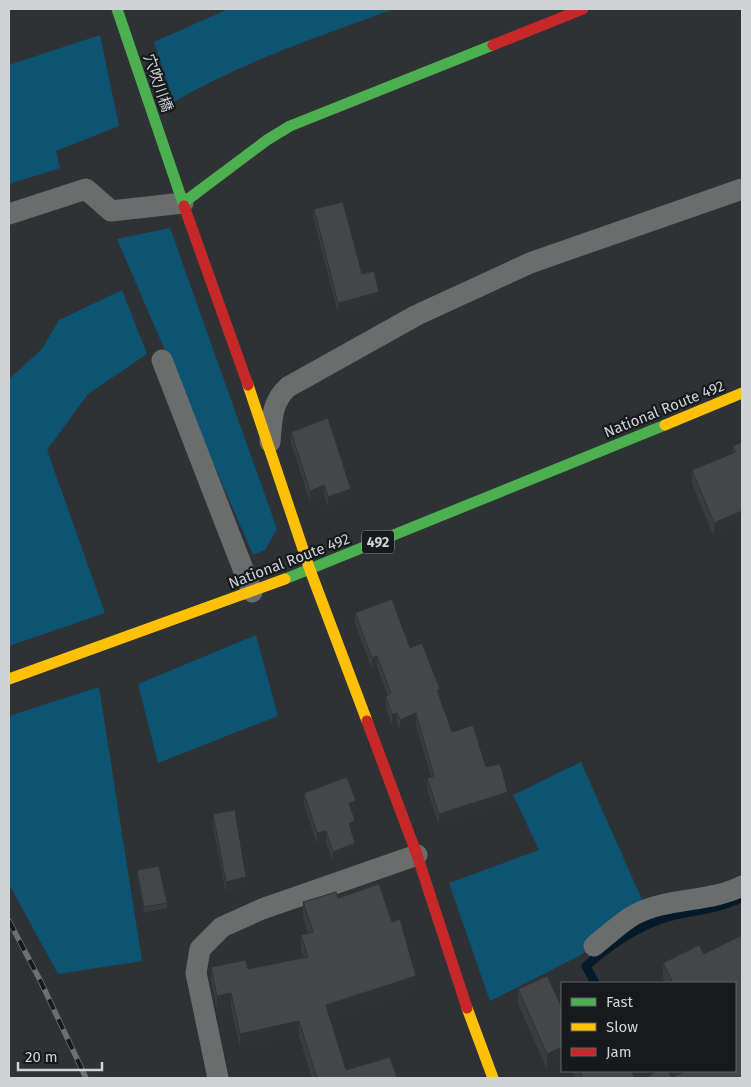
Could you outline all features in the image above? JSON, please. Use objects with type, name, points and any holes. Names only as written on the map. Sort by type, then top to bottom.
[{"type":"main road","name":"穴吹川橋","points":[[117,9],[269,444],[310,570],[416,856],[470,1016],[494,1078]]},
{"type":"main road","points":[[183,202],[267,140],[290,126],[584,9]]},
{"type":"main road","name":"National Route 492","points":[[9,679],[310,570],[742,393]]},
{"type":"street","points":[[9,214],[86,189],[111,211],[183,202]]},
{"type":"street","points":[[269,444],[273,409],[280,394],[288,387],[417,315],[530,262],[742,189]]},
{"type":"street","points":[[162,360],[252,592]]},
{"type":"street","points":[[218,1078],[196,973],[200,949],[222,926],[262,909],[416,856]]},
{"type":"street","points":[[594,946],[634,915],[665,905],[732,892],[742,886]]},
{"type":"shaded area","points":[[228,9],[394,9],[254,62],[174,102],[154,42]]},
{"type":"shaded area","points":[[100,35],[119,126],[56,151],[60,168],[9,184],[9,65]]},
{"type":"shaded area","points":[[170,228],[277,529],[265,550],[253,555],[117,239]]},
{"type":"shaded area","points":[[122,290],[147,354],[88,394],[47,450],[105,613],[9,646],[9,379],[42,349],[59,320]]},
{"type":"shaded area","points":[[256,635],[278,716],[158,763],[138,684]]},
{"type":"shaded area","points":[[99,687],[142,961],[58,974],[9,884],[9,716]]},
{"type":"shaded area","points":[[581,762],[643,902],[581,955],[490,1001],[449,883],[539,850],[513,795]]},
{"type":"building","points":[[343,202],[362,274],[374,271],[379,292],[338,303],[314,209]]},
{"type":"building","points":[[328,418],[351,489],[328,497],[324,485],[310,491],[291,432]]},
{"type":"building","points":[[742,442],[742,511],[714,523],[692,470],[736,452],[733,446]]},
{"type":"building","points":[[392,599],[410,648],[422,643],[440,689],[437,690],[452,732],[473,725],[486,767],[500,764],[508,792],[439,814],[427,778],[434,776],[416,713],[400,720],[397,713],[392,714],[386,697],[391,693],[377,656],[372,658],[355,613]]},
{"type":"building","points":[[347,777],[356,801],[349,803],[355,820],[349,824],[355,843],[333,852],[326,831],[317,833],[304,793]]},
{"type":"building","points":[[235,810],[246,877],[226,882],[213,814]]},
{"type":"building","points":[[159,866],[167,903],[144,907],[137,870]]},
{"type":"building","points":[[379,884],[392,922],[400,919],[416,976],[326,1005],[346,1070],[390,1057],[397,1078],[317,1078],[299,1021],[240,1034],[231,993],[217,996],[211,967],[246,960],[248,969],[308,957],[301,935],[313,932],[303,902],[336,892],[338,898]]},
{"type":"building","points":[[742,935],[742,1078],[645,1078],[656,1072],[669,1072],[672,1077],[684,1072],[736,1072],[736,982],[672,982],[663,963],[699,945],[704,954]]},
{"type":"building","points":[[547,976],[561,1006],[561,1047],[547,1054],[518,989]]},
{"type":"building","points":[[580,1072],[632,1072],[635,1078],[583,1078]]},
{"type":"waterway","points":[[594,982],[586,966],[606,949],[628,935],[662,919],[742,898]]},
{"type":"railway","points":[[9,921],[40,980],[86,1078]]},
{"type":"traffic: fast","points":[[117,9],[184,206]]},
{"type":"traffic: fast","points":[[183,203],[267,140],[290,126],[493,45]]},
{"type":"traffic: fast","points":[[285,579],[665,425]]},
{"type":"traffic: slow","points":[[248,385],[310,570],[367,721]]},
{"type":"traffic: slow","points":[[665,425],[742,393]]},
{"type":"traffic: slow","points":[[9,679],[285,579]]},
{"type":"traffic: slow","points":[[467,1008],[493,1078]]},
{"type":"traffic: jam","points":[[493,45],[583,9]]},
{"type":"traffic: jam","points":[[184,206],[248,385]]},
{"type":"traffic: jam","points":[[367,721],[417,855],[467,1008]]}]
